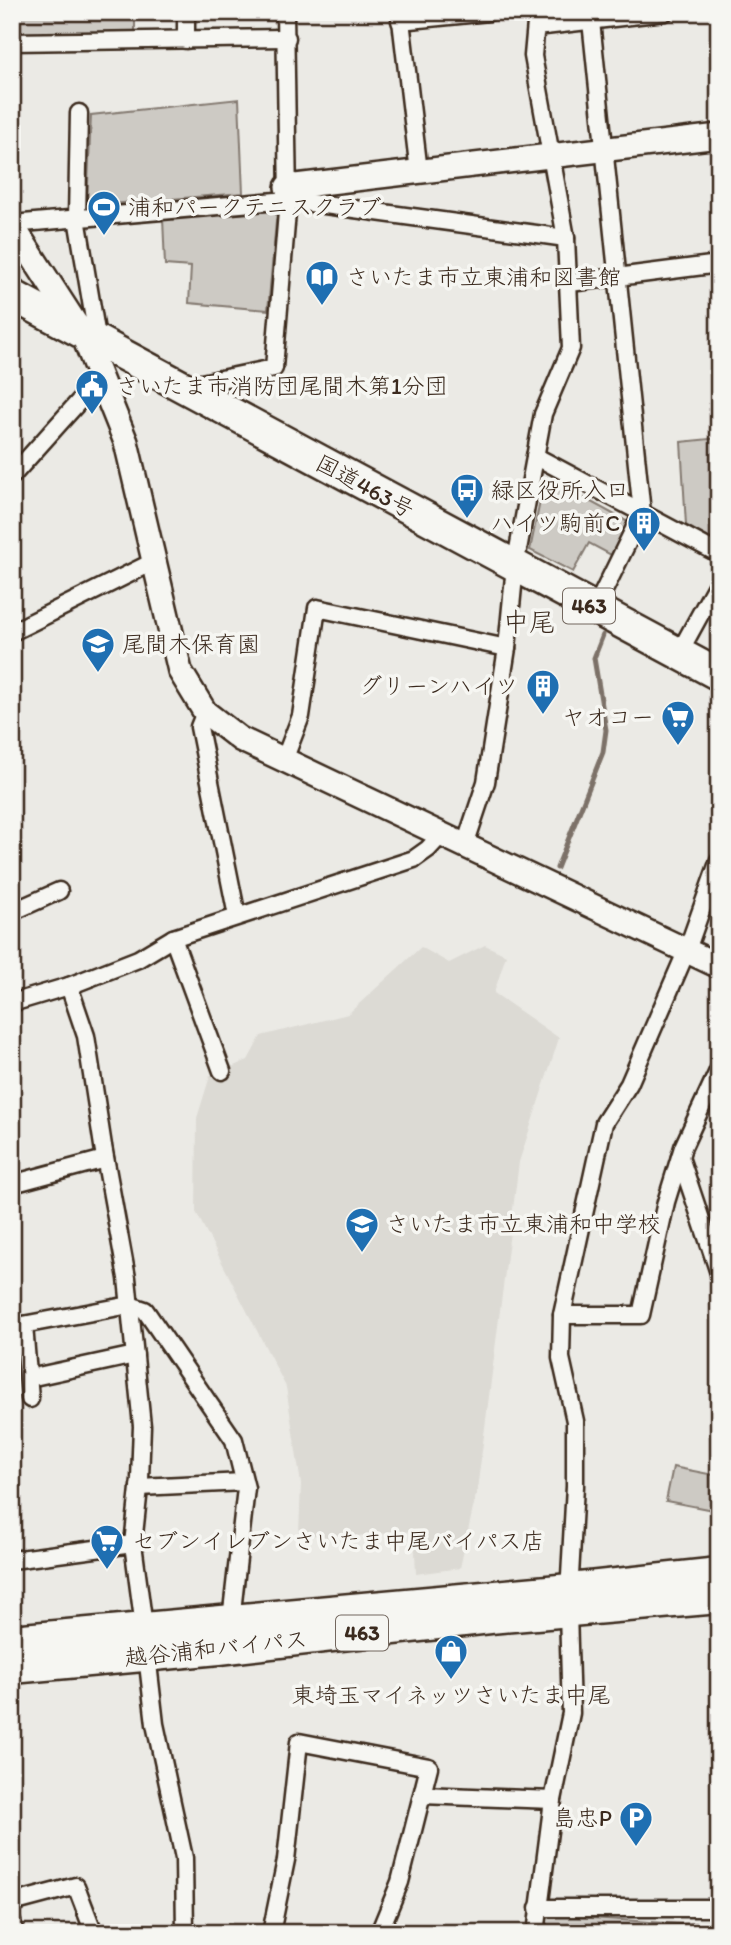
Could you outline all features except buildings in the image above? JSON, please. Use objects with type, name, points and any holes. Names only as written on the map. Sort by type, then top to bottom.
[{"type":"highway","name":"国道463号","points":[[12,295],[719,675]]},
{"type":"highway","name":"越谷浦和バイパス","points":[[12,1640],[146,1641],[569,1600],[655,1580],[719,1561]]},
{"type":"highway","name":"越谷浦和バイパス","points":[[655,1580],[717,1593]]},
{"type":"highway","name":"越谷浦和バイパス","points":[[12,1668],[146,1641],[231,1620],[717,1593]]},
{"type":"street","points":[[186,12],[186,40]]},
{"type":"street","points":[[181,387],[274,368],[288,194],[285,12]]},
{"type":"street","points":[[419,172],[400,17],[489,12]]},
{"type":"street","points":[[465,845],[486,782],[507,648],[515,566],[543,414],[571,348],[566,239],[533,56],[536,19],[591,21],[665,12]]},
{"type":"street","points":[[591,21],[642,513],[595,609]]},
{"type":"street","points":[[12,42],[287,37]]},
{"type":"street","points":[[79,113],[77,218],[90,339],[100,378],[126,442],[180,671],[205,712],[240,739],[719,967]]},
{"type":"street","points":[[90,339],[12,224],[288,194],[419,172],[719,136]]},
{"type":"street","points":[[288,194],[566,239]]},
{"type":"street","points":[[570,283],[719,264]]},
{"type":"street","points":[[12,475],[100,378]]},
{"type":"street","points":[[535,456],[719,554]]},
{"type":"street","points":[[12,632],[155,561]]},
{"type":"street","points":[[679,653],[719,580]]},
{"type":"street","points":[[284,760],[301,716],[317,608],[507,648]]},
{"type":"street","points":[[205,712],[199,727],[237,916]]},
{"type":"street","points":[[12,1003],[69,986],[138,960],[173,938],[414,859],[442,834]]},
{"type":"street","points":[[536,1933],[553,1800],[571,1713],[569,1600],[575,1486],[575,1421],[561,1358],[562,1315],[604,1123],[629,1084],[687,950],[719,860]]},
{"type":"street","points":[[12,912],[59,891]]},
{"type":"street","points":[[173,938],[222,1071]]},
{"type":"street","points":[[69,986],[86,1036],[130,1305],[142,1426],[133,1544],[155,1724],[184,1858],[184,1933]]},
{"type":"street","points":[[562,1315],[641,1315],[666,1202],[680,1157],[719,1069]]},
{"type":"street","points":[[680,1157],[719,1273]]},
{"type":"street","points":[[12,1184],[105,1158]]},
{"type":"street","points":[[30,1399],[29,1378],[18,1326],[130,1305],[145,1310],[234,1440],[246,1488],[231,1620]]},
{"type":"street","points":[[29,1378],[135,1355]]},
{"type":"street","points":[[139,1486],[244,1482]]},
{"type":"street","points":[[12,1560],[133,1544]]},
{"type":"street","points":[[271,1933],[286,1860],[299,1742],[429,1767],[400,1882],[379,1933]]},
{"type":"street","points":[[422,1795],[553,1800]]},
{"type":"street","points":[[12,1903],[76,1886],[94,1933]]},
{"type":"street","points":[[538,1908],[719,1909]]},
{"type":"street","points":[[12,1922],[15,1933]]},
{"type":"shaded area","points":[[12,12],[135,12],[135,31],[17,36],[12,34]]},
{"type":"shaded area","points":[[239,99],[243,193],[87,206],[91,115]]},
{"type":"shaded area","points":[[277,211],[268,310],[189,303],[191,267],[165,265],[163,218]]},
{"type":"shaded area","points":[[719,438],[719,544],[686,525],[681,442]]},
{"type":"shaded area","points":[[545,477],[628,522],[611,555],[589,543],[573,572],[530,550]]},
{"type":"shaded area","name":"さいたま市立東浦和中学校","points":[[485,945],[506,955],[494,993],[559,1038],[519,1162],[477,1490],[460,1568],[416,1574],[414,1531],[333,1538],[299,1533],[301,1484],[286,1387],[196,1212],[197,1118],[210,1076],[248,1060],[261,1036],[348,1014],[421,947],[449,963]]},
{"type":"shaded area","points":[[673,1467],[719,1476],[718,1511],[666,1501]]},
{"type":"shaded area","points":[[547,1915],[680,1924],[719,1922],[719,1933],[540,1933],[541,1919]]},
{"type":"waterway","points":[[557,868],[603,752],[606,730],[594,658],[603,635]]},
{"type":"place","name":"浦和パークテニスクラブ","points":[[104,237]]},
{"type":"place","name":"さいたま市立東浦和図書館","points":[[322,307]]},
{"type":"place","name":"さいたま市消防団尾間木第1分団","points":[[92,416]]},
{"type":"place","name":"緑区役所入口","points":[[467,520]]},
{"type":"place","name":"ハイツ駒前C","points":[[644,553]]},
{"type":"place","name":"尾間木保育園","points":[[98,674]]},
{"type":"place","name":"グリーンハイツ","points":[[543,716]]},
{"type":"place","name":"ヤオコー","points":[[678,747]]},
{"type":"place","name":"さいたま市立東浦和中学校","points":[[362,1254]]},
{"type":"place","name":"セブンイレブンさいたま中尾バイパス店","points":[[107,1571]]},
{"type":"place","name":"東埼玉マイネッツさいたま中尾","points":[[451,1681]]},
{"type":"place","name":"島忠P","points":[[636,1848]]},
{"type":"district","name":"中尾","points":[[529,622]]}]
